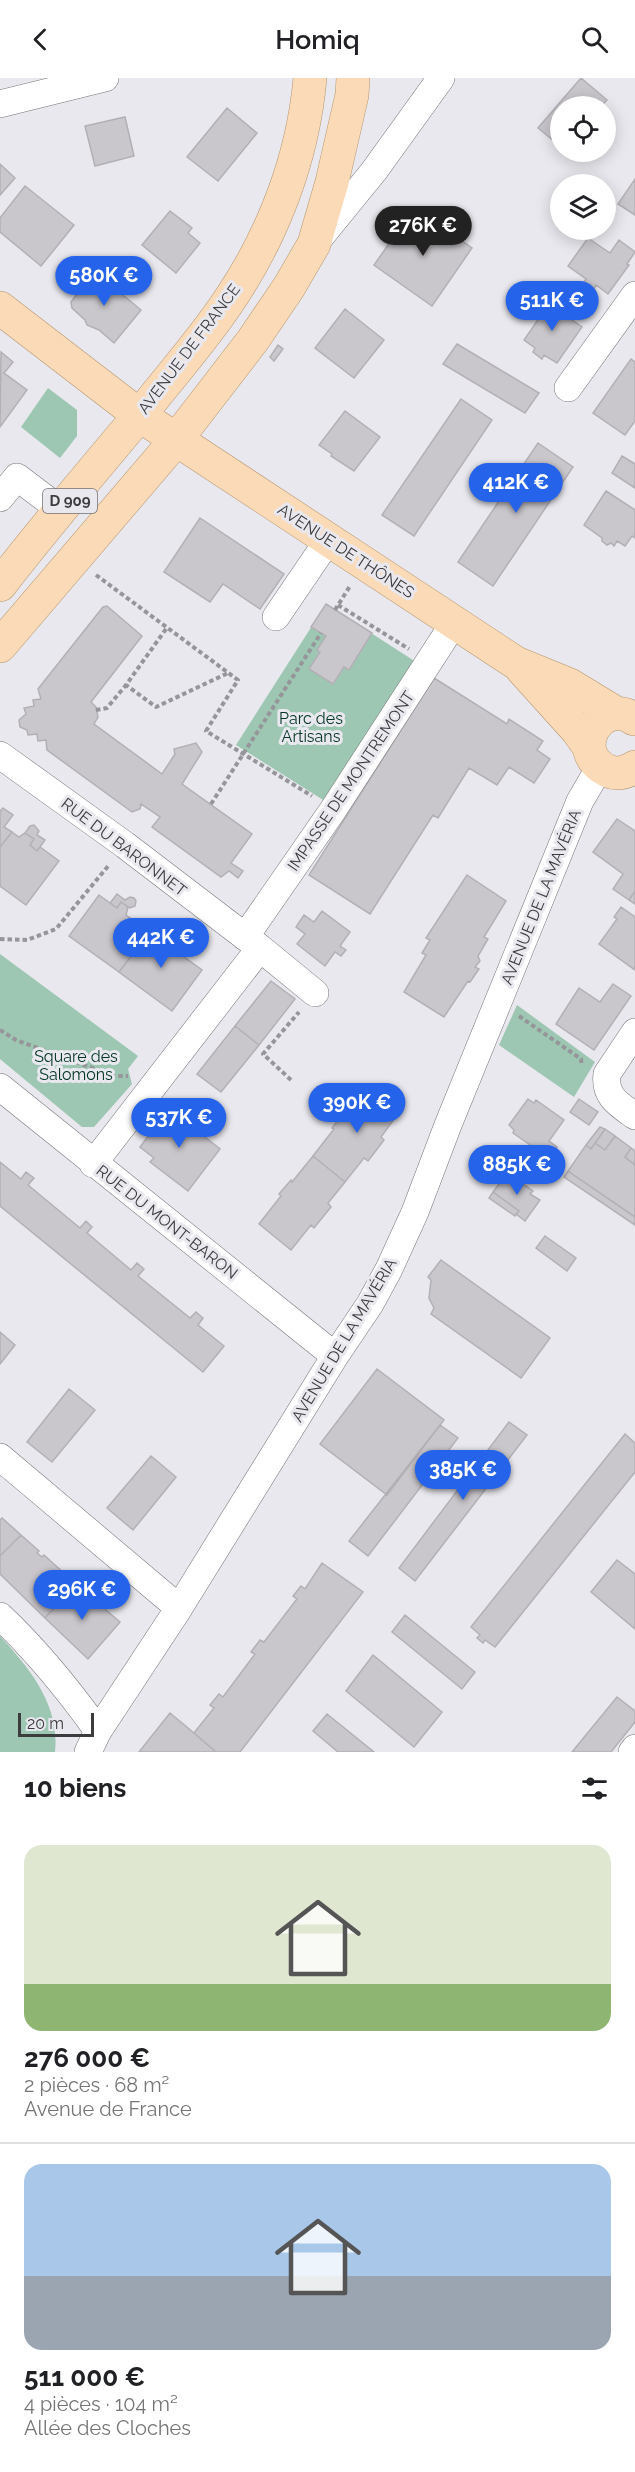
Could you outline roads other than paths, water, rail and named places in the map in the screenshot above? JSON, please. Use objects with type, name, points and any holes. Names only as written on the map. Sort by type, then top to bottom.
[{"type":"main road","name":"AVENUE DE FRANCE","points":[[0,585],[213,323],[251,265],[274,219],[303,129],[310,78]]},
{"type":"main road","points":[[314,244],[306,199],[325,131],[330,88],[328,78]]},
{"type":"main road","name":"D 909","points":[[0,646],[176,440],[253,340],[289,287],[314,244],[332,182],[352,95],[353,78]]},
{"type":"main road","points":[[0,308],[139,415],[127,457],[109,492],[110,516]]},
{"type":"main road","points":[[176,440],[191,391],[218,346],[213,323]]},
{"type":"main road","name":"AVENUE DE THÔNES","points":[[139,415],[516,663],[629,712]]},
{"type":"main road","name":"AVENUE DE THÔNES","points":[[516,663],[578,730],[617,766]]},
{"type":"main road","points":[[617,766],[590,735],[595,724],[607,715],[629,712]]},
{"type":"street","points":[[5,104],[105,78]]},
{"type":"street","points":[[314,244],[375,171],[441,78]]},
{"type":"street","points":[[568,388],[635,295]]},
{"type":"street","points":[[0,498],[17,477],[62,511]]},
{"type":"street","points":[[276,617],[328,539]]},
{"type":"street","name":"IMPASSE DE MONTREMONT","points":[[252,943],[333,810],[454,622]]},
{"type":"street","name":"RUE DU BARONNET","points":[[0,755],[124,846],[315,993]]},
{"type":"street","name":"AVENUE DE LA MAVÉRIA","points":[[93,1741],[179,1608],[334,1356],[370,1304],[402,1242],[580,801],[617,766]]},
{"type":"street","points":[[93,1164],[144,1097],[252,943]]},
{"type":"street","points":[[635,1032],[607,1074],[606,1086],[616,1102],[635,1116]]},
{"type":"street","name":"RUE DU MONT-BARON","points":[[0,1087],[334,1356]]},
{"type":"street","points":[[0,1457],[179,1608]]},
{"type":"street","points":[[6,1633],[63,1682],[93,1741]]},
{"type":"street","points":[[632,1752],[635,1748]]},
{"type":"park label","name":"Parc des Artisans","points":[[311,727]]},
{"type":"park label","name":"Square des Salomons","points":[[76,1065]]}]
